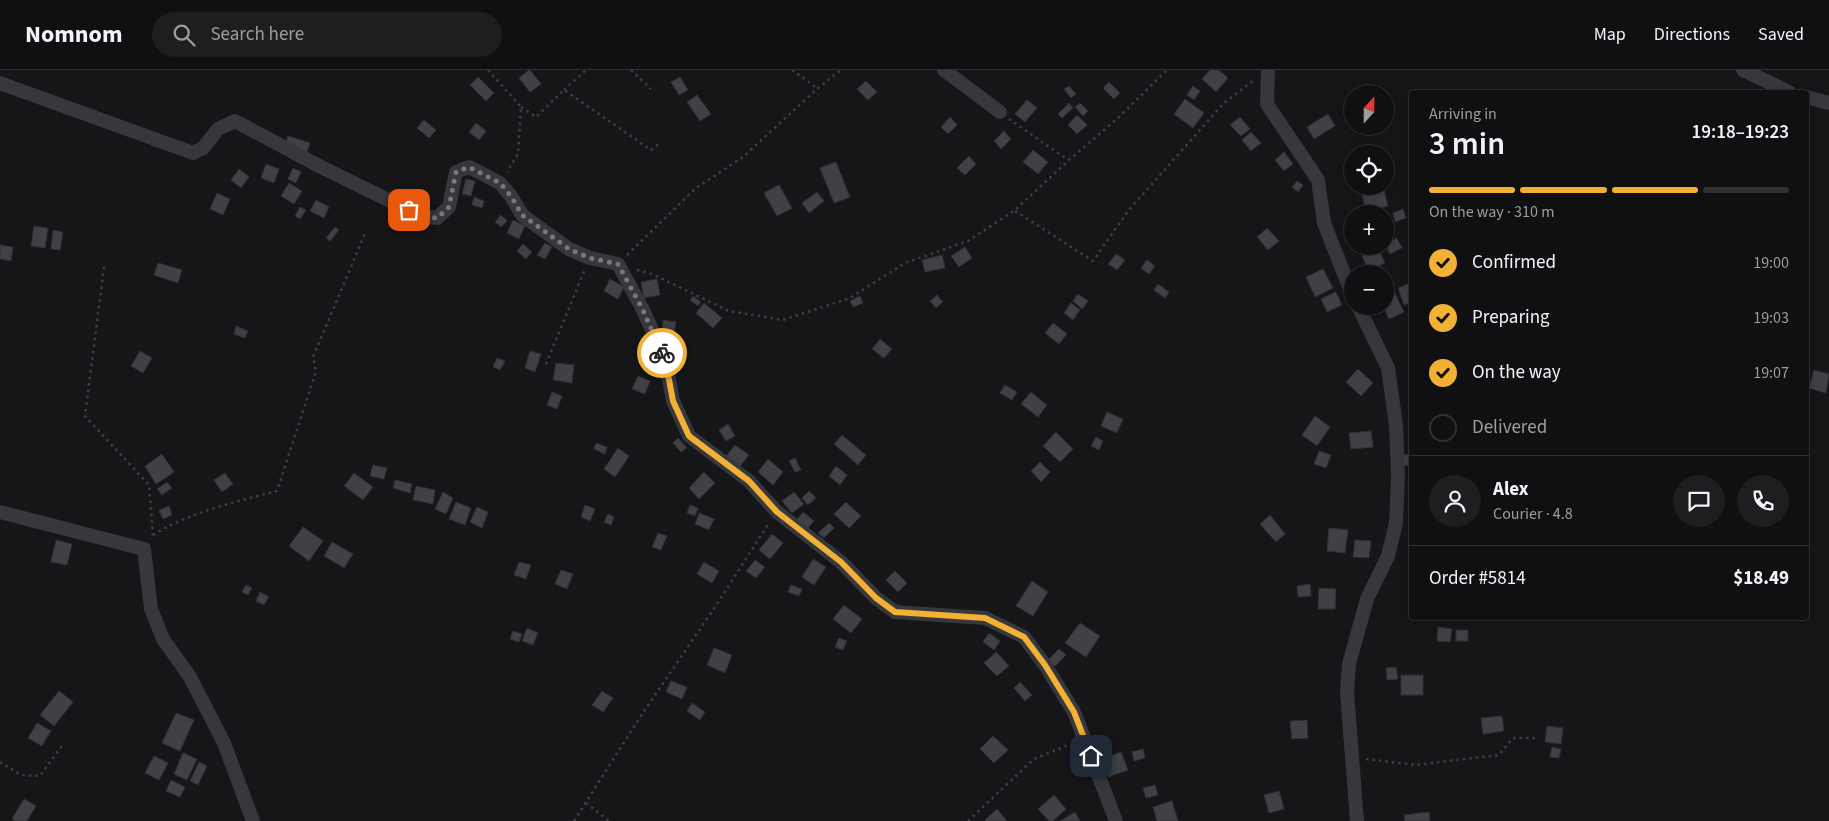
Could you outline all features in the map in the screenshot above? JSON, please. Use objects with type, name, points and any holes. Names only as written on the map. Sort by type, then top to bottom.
[{"type":"street","points":[[944,70],[1000,112]]},
{"type":"street","points":[[1743,70],[1785,90]]},
{"type":"street","points":[[1263,73],[1267,104],[1318,180],[1324,222],[1344,273]]},
{"type":"street","points":[[0,83],[192,153],[203,148],[218,129],[234,121],[321,167],[421,216],[437,218],[449,207],[456,172],[469,167],[500,183],[511,196],[522,215],[569,249],[590,258],[618,264],[642,308],[665,358],[673,401],[689,436],[749,481],[777,512],[841,562],[876,598],[895,612],[985,618],[1024,637],[1045,665],[1074,712],[1116,821]]},
{"type":"street","points":[[1809,98],[1829,104]]},
{"type":"street","points":[[1356,821],[1347,692],[1349,664],[1367,599],[1388,556],[1396,523],[1398,476],[1396,425],[1388,368],[1362,315]]},
{"type":"street","points":[[0,512],[144,549],[151,609],[164,639],[190,677],[224,743],[253,821]]},
{"type":"path","points":[[488,70],[521,107],[536,117],[586,70]]},
{"type":"path","points":[[631,70],[651,89]]},
{"type":"path","points":[[792,70],[817,88]]},
{"type":"path","points":[[841,70],[817,88],[743,157],[696,188],[618,264],[652,274],[729,312],[783,320],[850,298],[905,263],[968,240],[1015,210],[1118,118],[1167,70]]},
{"type":"path","points":[[1015,210],[1093,261],[1128,211],[1223,104],[1263,73]]},
{"type":"path","points":[[564,90],[652,150],[661,142]]},
{"type":"path","points":[[500,183],[518,154],[521,107]]},
{"type":"path","points":[[1000,112],[1069,160]]},
{"type":"path","points":[[144,549],[153,535],[171,523],[240,500],[277,491],[316,371],[312,357],[366,231]]},
{"type":"path","points":[[546,364],[590,258]]},
{"type":"path","points":[[104,267],[85,416],[149,485],[153,535]]},
{"type":"path","points":[[574,821],[642,714],[777,512]]},
{"type":"path","points":[[968,821],[1034,759],[1084,738]]},
{"type":"path","points":[[1352,757],[1415,765],[1499,755],[1513,738],[1539,738]]},
{"type":"path","points":[[0,762],[21,775],[40,776],[62,746]]},
{"type":"path","points":[[586,803],[609,821]]},
{"type":"building","points":[[529,70],[541,84],[530,92],[519,78]]},
{"type":"building","points":[[1210,70],[1219,70],[1228,78],[1216,92],[1202,79]]},
{"type":"building","points":[[478,77],[494,93],[486,101],[470,85]]},
{"type":"building","points":[[680,77],[688,90],[679,95],[671,82]]},
{"type":"building","points":[[866,81],[877,92],[868,100],[857,89]]},
{"type":"building","points":[[1109,82],[1120,93],[1114,99],[1103,88]]},
{"type":"building","points":[[1069,86],[1076,94],[1071,98],[1064,89]]},
{"type":"building","points":[[1193,86],[1200,91],[1194,100],[1187,95]]},
{"type":"building","points":[[697,95],[711,114],[700,121],[687,102]]},
{"type":"building","points":[[1185,99],[1204,113],[1193,128],[1174,114]]},
{"type":"building","points":[[1027,100],[1037,108],[1025,122],[1015,114]]},
{"type":"building","points":[[1069,103],[1073,108],[1062,118],[1058,114]]},
{"type":"building","points":[[1080,103],[1088,111],[1083,116],[1075,107]]},
{"type":"building","points":[[1328,114],[1335,126],[1314,139],[1307,127]]},
{"type":"building","points":[[1077,115],[1087,125],[1077,134],[1068,125]]},
{"type":"building","points":[[950,117],[957,125],[948,134],[941,127]]},
{"type":"building","points":[[1240,117],[1250,129],[1241,136],[1230,125]]},
{"type":"building","points":[[424,120],[436,130],[429,138],[417,128]]},
{"type":"building","points":[[476,123],[486,131],[479,140],[469,132]]},
{"type":"building","points":[[1004,131],[1011,139],[1001,149],[994,141]]},
{"type":"building","points":[[1251,132],[1261,143],[1251,151],[1242,140]]},
{"type":"building","points":[[288,136],[310,143],[306,155],[284,147]]},
{"type":"building","points":[[1033,150],[1048,162],[1038,174],[1023,162]]},
{"type":"building","points":[[1284,152],[1293,164],[1284,171],[1275,160]]},
{"type":"building","points":[[969,156],[976,164],[965,175],[957,168]]},
{"type":"building","points":[[836,162],[850,197],[834,203],[820,168]]},
{"type":"building","points":[[266,164],[279,169],[274,183],[261,178]]},
{"type":"building","points":[[293,168],[301,172],[296,183],[288,179]]},
{"type":"building","points":[[239,169],[249,177],[241,188],[231,180]]},
{"type":"building","points":[[466,179],[475,181],[471,196],[462,194]]},
{"type":"building","points":[[1297,181],[1303,185],[1298,192],[1292,187]]},
{"type":"building","points":[[289,183],[302,191],[294,204],[281,196]]},
{"type":"building","points":[[779,185],[792,208],[777,216],[764,193]]},
{"type":"building","points":[[817,192],[824,201],[809,213],[802,203]]},
{"type":"building","points":[[217,193],[230,199],[223,215],[210,209]]},
{"type":"building","points":[[1362,195],[1385,195],[1388,205],[1365,205]]},
{"type":"building","points":[[474,197],[484,201],[482,208],[472,205]]},
{"type":"building","points":[[316,200],[329,207],[324,218],[310,211]]},
{"type":"building","points":[[300,207],[306,210],[300,219],[295,216]]},
{"type":"building","points":[[1403,209],[1406,218],[1395,222],[1394,213]]},
{"type":"building","points":[[501,215],[507,221],[501,227],[495,222]]},
{"type":"building","points":[[513,220],[525,226],[519,239],[507,233]]},
{"type":"building","points":[[34,226],[48,228],[45,248],[31,246]]},
{"type":"building","points":[[335,227],[339,230],[330,241],[326,238]]},
{"type":"building","points":[[1267,228],[1279,241],[1268,250],[1257,237]]},
{"type":"building","points":[[53,230],[63,232],[60,250],[51,249]]},
{"type":"building","points":[[1397,238],[1402,248],[1394,252],[1394,240]]},
{"type":"building","points":[[545,243],[552,247],[545,259],[537,255]]},
{"type":"building","points":[[523,244],[532,252],[526,259],[517,251]]},
{"type":"building","points":[[0,245],[13,247],[11,261],[0,259]]},
{"type":"building","points":[[965,247],[972,258],[959,267],[951,256]]},
{"type":"building","points":[[1116,254],[1125,260],[1117,270],[1108,264]]},
{"type":"building","points":[[942,255],[945,268],[925,272],[922,260]]},
{"type":"building","points":[[1381,255],[1385,263],[1381,265],[1366,265],[1362,256]]},
{"type":"building","points":[[1147,260],[1155,266],[1149,274],[1141,268]]},
{"type":"building","points":[[158,263],[182,270],[178,283],[154,275]]},
{"type":"building","points":[[1323,269],[1333,288],[1315,297],[1306,277]]},
{"type":"building","points":[[610,279],[624,287],[618,299],[604,291]]},
{"type":"building","points":[[657,279],[660,295],[644,298],[641,282]]},
{"type":"building","points":[[1158,284],[1169,292],[1165,298],[1154,290]]},
{"type":"building","points":[[1409,284],[1409,303],[1404,305],[1398,288]]},
{"type":"building","points":[[1394,291],[1404,312],[1389,319],[1387,315],[1394,315]]},
{"type":"building","points":[[1336,292],[1342,305],[1327,312],[1321,299]]},
{"type":"building","points":[[1078,294],[1088,301],[1082,309],[1073,301]]},
{"type":"building","points":[[937,295],[943,302],[936,308],[930,301]]},
{"type":"building","points":[[693,296],[701,302],[698,306],[690,300]]},
{"type":"building","points":[[860,296],[863,303],[853,307],[850,301]]},
{"type":"building","points":[[704,303],[722,318],[713,328],[696,313]]},
{"type":"building","points":[[1071,303],[1080,310],[1073,320],[1064,313]]},
{"type":"building","points":[[663,320],[676,322],[674,335],[662,333]]},
{"type":"building","points":[[1053,323],[1067,334],[1059,344],[1045,333]]},
{"type":"building","points":[[236,326],[248,331],[245,338],[234,334]]},
{"type":"building","points":[[880,339],[892,349],[884,358],[872,349]]},
{"type":"building","points":[[140,351],[152,358],[143,373],[131,366]]},
{"type":"building","points":[[530,351],[541,354],[535,372],[525,368]]},
{"type":"building","points":[[497,358],[505,361],[500,370],[493,367]]},
{"type":"building","points":[[556,363],[574,365],[572,383],[553,380]]},
{"type":"building","points":[[1358,369],[1373,383],[1361,396],[1346,382]]},
{"type":"building","points":[[1814,370],[1829,374],[1826,393],[1809,388]]},
{"type":"building","points":[[638,376],[650,381],[645,394],[632,389]]},
{"type":"building","points":[[1005,385],[1017,392],[1012,400],[1000,393]]},
{"type":"building","points":[[552,392],[562,396],[557,409],[547,405]]},
{"type":"building","points":[[1031,392],[1047,405],[1038,417],[1021,404]]},
{"type":"building","points":[[1107,412],[1123,419],[1117,433],[1101,426]]},
{"type":"building","points":[[1315,416],[1330,427],[1317,446],[1302,435]]},
{"type":"building","points":[[728,424],[735,436],[726,441],[719,430]]},
{"type":"building","points":[[1371,431],[1373,447],[1351,449],[1349,433]]},
{"type":"building","points":[[1056,432],[1073,449],[1060,462],[1043,446]]},
{"type":"building","points":[[842,435],[866,455],[858,465],[834,444]]},
{"type":"building","points":[[1096,437],[1103,441],[1099,450],[1091,446]]},
{"type":"building","points":[[678,438],[687,448],[681,452],[673,443]]},
{"type":"building","points":[[596,443],[607,447],[605,454],[594,449]]},
{"type":"building","points":[[735,445],[749,455],[738,469],[724,459]]},
{"type":"building","points":[[618,448],[629,456],[615,477],[604,469]]},
{"type":"building","points":[[1319,451],[1331,455],[1326,468],[1314,464]]},
{"type":"building","points":[[162,454],[174,472],[156,484],[145,466]]},
{"type":"building","points":[[1409,454],[1409,465],[1402,466],[1401,455]]},
{"type":"building","points":[[795,458],[801,470],[795,472],[789,461]]},
{"type":"building","points":[[768,459],[783,472],[773,485],[758,472]]},
{"type":"building","points":[[1040,462],[1050,472],[1041,482],[1031,471]]},
{"type":"building","points":[[373,465],[387,468],[384,479],[370,476]]},
{"type":"building","points":[[836,466],[847,475],[840,485],[829,476]]},
{"type":"building","points":[[704,472],[715,483],[699,499],[689,488]]},
{"type":"building","points":[[225,473],[233,484],[222,492],[214,480]]},
{"type":"building","points":[[354,473],[373,487],[363,500],[344,486]]},
{"type":"building","points":[[395,480],[412,484],[410,493],[393,488]]},
{"type":"building","points":[[167,482],[172,488],[162,495],[157,489]]},
{"type":"building","points":[[416,486],[435,490],[433,504],[413,500]]},
{"type":"building","points":[[809,491],[816,498],[808,505],[802,498]]},
{"type":"building","points":[[443,492],[453,498],[446,514],[435,509]]},
{"type":"building","points":[[794,492],[804,504],[792,513],[782,501]]},
{"type":"building","points":[[456,502],[471,508],[465,525],[449,519]]},
{"type":"building","points":[[846,502],[861,516],[849,528],[834,514]]},
{"type":"building","points":[[585,505],[595,509],[590,521],[581,517]]},
{"type":"building","points":[[690,505],[698,508],[695,516],[687,513]]},
{"type":"building","points":[[169,506],[172,515],[163,519],[159,510]]},
{"type":"building","points":[[477,507],[488,512],[482,528],[470,522]]},
{"type":"building","points":[[803,512],[814,521],[805,531],[795,522]]},
{"type":"building","points":[[699,513],[714,519],[709,530],[695,524]]},
{"type":"building","points":[[608,514],[614,517],[611,525],[604,522]]},
{"type":"building","points":[[1270,515],[1285,534],[1276,542],[1260,524]]},
{"type":"building","points":[[829,523],[834,528],[824,538],[818,533]]},
{"type":"building","points":[[303,527],[323,541],[309,561],[289,546]]},
{"type":"building","points":[[1329,528],[1348,530],[1345,553],[1327,551]]},
{"type":"building","points":[[658,533],[667,536],[661,550],[652,547]]},
{"type":"building","points":[[772,534],[783,543],[770,559],[759,550]]},
{"type":"building","points":[[56,540],[72,544],[67,565],[51,562]]},
{"type":"building","points":[[1355,540],[1371,541],[1369,558],[1353,557]]},
{"type":"building","points":[[332,542],[353,554],[344,568],[324,556]]},
{"type":"building","points":[[813,559],[826,567],[814,585],[802,577]]},
{"type":"building","points":[[755,560],[765,567],[756,578],[746,571]]},
{"type":"building","points":[[519,562],[531,565],[526,579],[514,575]]},
{"type":"building","points":[[704,562],[719,571],[712,583],[697,574]]},
{"type":"building","points":[[561,570],[573,574],[567,589],[555,584]]},
{"type":"building","points":[[895,571],[907,583],[898,592],[886,580]]},
{"type":"building","points":[[1032,581],[1048,592],[1033,616],[1016,606]]},
{"type":"building","points":[[1310,584],[1311,596],[1298,597],[1297,586]]},
{"type":"building","points":[[246,585],[252,588],[248,595],[242,592]]},
{"type":"building","points":[[791,585],[802,589],[799,596],[788,592]]},
{"type":"building","points":[[1319,588],[1336,589],[1335,609],[1318,609]]},
{"type":"building","points":[[260,592],[269,597],[264,605],[256,601]]},
{"type":"building","points":[[844,605],[862,619],[851,633],[833,619]]},
{"type":"building","points":[[1080,623],[1100,636],[1086,657],[1065,643]]},
{"type":"building","points":[[1438,627],[1452,629],[1450,642],[1437,641]]},
{"type":"building","points":[[527,628],[538,633],[533,645],[522,641]]},
{"type":"building","points":[[1456,630],[1468,630],[1468,641],[1456,641]]},
{"type":"building","points":[[513,631],[522,634],[519,642],[510,639]]},
{"type":"building","points":[[989,633],[1000,641],[994,650],[983,642]]},
{"type":"building","points":[[839,638],[847,641],[843,650],[835,647]]},
{"type":"building","points":[[714,648],[732,655],[725,673],[707,665]]},
{"type":"building","points":[[1059,649],[1066,655],[1055,666],[1048,660]]},
{"type":"building","points":[[996,652],[1009,666],[997,676],[984,663]]},
{"type":"building","points":[[1396,667],[1398,679],[1387,680],[1386,668]]},
{"type":"building","points":[[1401,675],[1423,675],[1423,695],[1401,695]]},
{"type":"building","points":[[671,681],[687,687],[682,699],[666,692]]},
{"type":"building","points":[[1020,682],[1032,695],[1025,701],[1014,688]]},
{"type":"building","points":[[59,691],[73,702],[54,726],[40,715]]},
{"type":"building","points":[[602,691],[613,698],[603,712],[592,705]]},
{"type":"building","points":[[692,703],[705,712],[700,720],[687,711]]},
{"type":"building","points":[[176,713],[194,720],[180,751],[162,743]]},
{"type":"building","points":[[1502,716],[1504,731],[1483,734],[1481,718]]},
{"type":"building","points":[[1307,720],[1308,738],[1292,739],[1290,721]]},
{"type":"building","points":[[37,723],[51,731],[42,746],[28,738]]},
{"type":"building","points":[[1547,726],[1563,728],[1561,744],[1545,742]]},
{"type":"building","points":[[993,736],[1008,750],[994,763],[980,749]]},
{"type":"building","points":[[1552,747],[1561,749],[1559,758],[1550,757]]},
{"type":"building","points":[[1143,749],[1145,758],[1134,761],[1132,752]]},
{"type":"building","points":[[1121,752],[1128,770],[1108,777],[1101,759]]},
{"type":"building","points":[[183,753],[197,759],[187,780],[174,774]]},
{"type":"building","points":[[154,756],[168,763],[159,780],[145,773]]},
{"type":"building","points":[[199,762],[207,766],[198,785],[190,781]]},
{"type":"building","points":[[171,780],[185,787],[180,797],[166,791]]},
{"type":"building","points":[[1155,785],[1158,795],[1146,798],[1143,788]]},
{"type":"building","points":[[1279,791],[1284,809],[1269,813],[1264,795]]},
{"type":"building","points":[[1054,795],[1066,809],[1053,821],[1049,821],[1038,809]]},
{"type":"building","points":[[24,799],[36,806],[27,821],[15,821],[12,819]]},
{"type":"building","points":[[1172,801],[1178,821],[1157,821],[1153,807]]},
{"type":"building","points":[[997,809],[1007,821],[985,820]]},
{"type":"building","points":[[1075,812],[1080,821],[1060,821]]},
{"type":"building","points":[[1429,812],[1430,821],[1405,821],[1404,815]]},
{"type":"way so far","points":[[409,210],[421,216],[437,218],[449,207],[456,172],[469,167],[500,183],[511,196],[522,215],[569,249],[590,258],[618,264],[642,308],[662,353]]},
{"type":"route","points":[[662,353],[665,358],[673,401],[689,436],[749,481],[777,512],[841,562],[876,598],[895,612],[985,618],[1024,637],[1045,665],[1074,712],[1091,756]]}]
